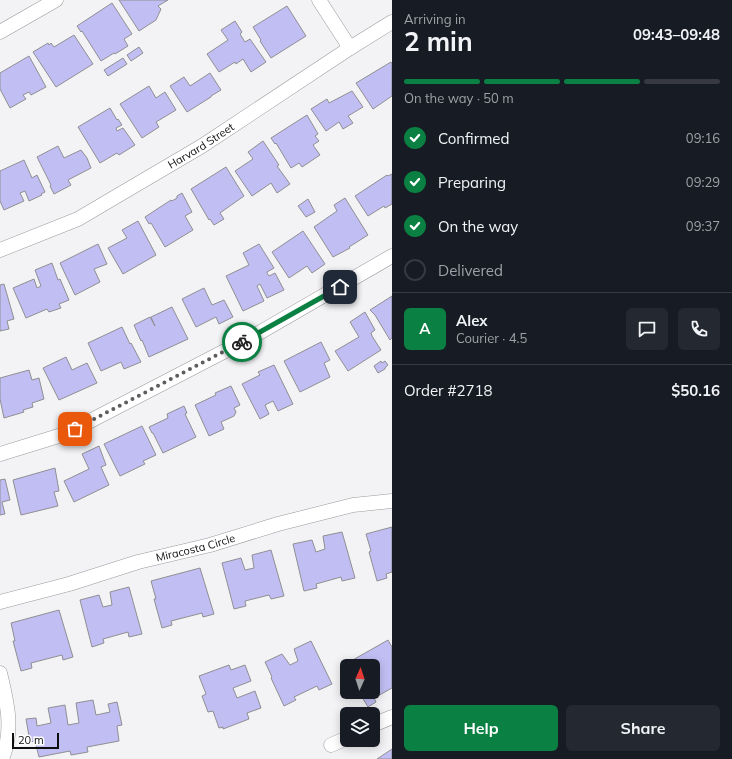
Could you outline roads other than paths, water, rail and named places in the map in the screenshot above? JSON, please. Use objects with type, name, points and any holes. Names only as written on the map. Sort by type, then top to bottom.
[{"type":"street","points":[[0,32],[56,0]]},
{"type":"street","points":[[319,0],[350,48]]},
{"type":"street","name":"Harvard Street","points":[[0,250],[78,219],[202,146],[392,22]]},
{"type":"street","points":[[0,454],[65,434],[252,337],[392,256]]},
{"type":"street","name":"Miracosta Circle","points":[[0,602],[69,584],[138,562],[210,545],[278,524],[353,505],[392,502]]},
{"type":"street","points":[[0,673],[8,704],[9,717],[7,742],[2,759]]},
{"type":"street","points":[[380,722],[392,716]]},
{"type":"street","points":[[331,745],[340,741]]}]
